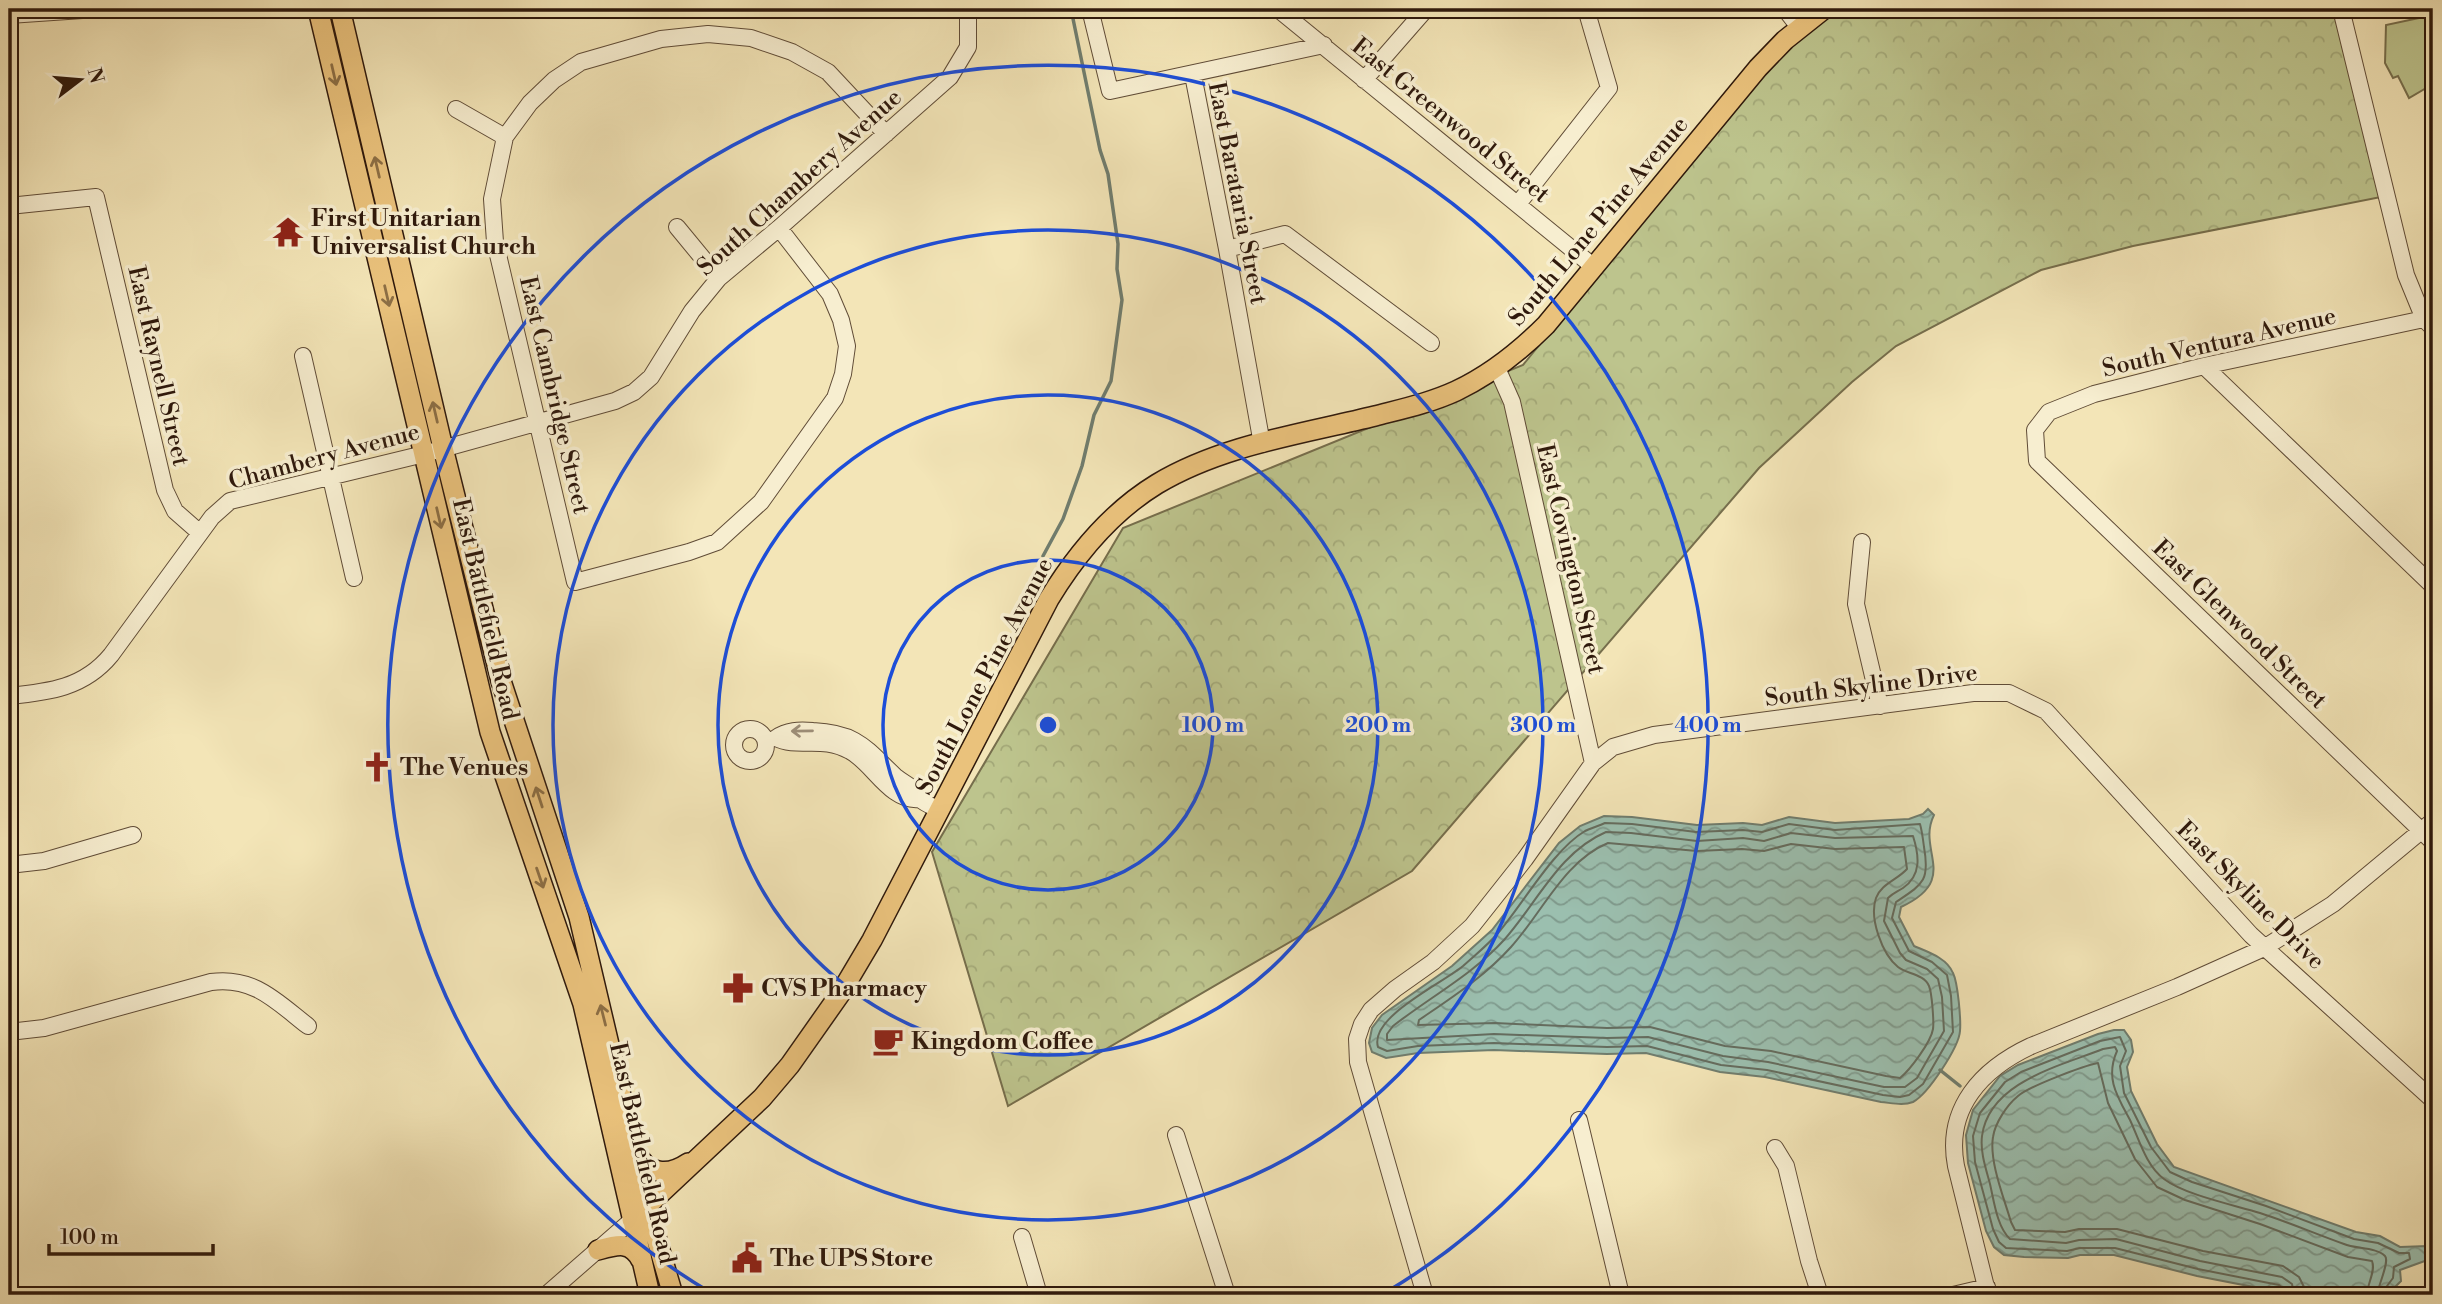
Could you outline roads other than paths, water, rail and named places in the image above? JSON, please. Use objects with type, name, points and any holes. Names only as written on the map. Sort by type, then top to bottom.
[{"type":"main road","name":"East Battlefield Road","points":[[318,9],[434,451],[501,681],[579,917],[647,1206],[673,1295]]},
{"type":"main road","name":"East Battlefield Road","points":[[340,9],[434,451],[490,732],[583,1004],[650,1295]]},
{"type":"main road","name":"South Lone Pine Avenue","points":[[632,1220],[762,1098],[790,1065],[828,1012],[872,940],[1049,599],[1094,536],[1132,501],[1173,475],[1219,456],[1427,403],[1456,391],[1497,368],[1546,326],[1758,68],[1799,27],[1824,9]]},
{"type":"main road","points":[[635,1147],[639,1158],[649,1168],[659,1172],[669,1172],[682,1167],[706,1151]]},
{"type":"main road","points":[[598,1250],[624,1244],[633,1248],[644,1267]]},
{"type":"street","points":[[9,15],[97,9]]},
{"type":"street","name":"South Chambery Avenue","points":[[434,451],[615,401],[635,392],[651,377],[692,311],[719,278],[950,77],[968,47],[968,9]]},
{"type":"street","name":"East Barataria Street","points":[[1090,9],[1110,91],[1193,75],[1262,444]]},
{"type":"street","name":"East Greenwood Street","points":[[1278,9],[1594,267]]},
{"type":"street","points":[[1364,80],[1426,9]]},
{"type":"street","points":[[1518,204],[1609,88],[1586,9]]},
{"type":"street","points":[[1785,9],[1799,27]]},
{"type":"street","points":[[2341,9],[2406,275],[2429,323]]},
{"type":"street","points":[[456,109],[505,136],[530,103],[554,80],[581,62],[661,39],[708,34],[751,38],[792,52],[828,72],[886,134]]},
{"type":"street","points":[[1193,75],[1324,46]]},
{"type":"street","name":"East Cambridge Street","points":[[505,136],[492,199],[495,242],[575,582],[717,542],[761,502],[835,398],[843,374],[847,346],[841,320],[830,294],[779,228]]},
{"type":"street","name":"East Raynell Street","points":[[9,206],[96,197],[165,490],[175,511],[200,533]]},
{"type":"street","points":[[677,227],[719,278]]},
{"type":"street","points":[[1227,248],[1285,234],[1431,343]]},
{"type":"street","name":"South Ventura Avenue","points":[[2035,430],[2049,412],[2094,394],[2204,366],[2429,323]]},
{"type":"street","points":[[303,356],[354,578]]},
{"type":"street","points":[[2204,366],[2433,586]]},
{"type":"street","name":"East Covington Street","points":[[1497,368],[1512,402],[1593,763]]},
{"type":"street","name":"East Glenwood Street","points":[[2035,430],[2037,461],[2429,831]]},
{"type":"street","name":"Chambery Avenue","points":[[9,696],[66,687],[99,668],[200,533],[220,508],[230,501],[434,451]]},
{"type":"street","points":[[1862,542],[1856,604],[1880,706]]},
{"type":"street","name":"South Skyline Drive","points":[[1425,1295],[1359,1062],[1356,1047],[1359,1032],[1371,1010],[1386,995],[1433,962],[1472,926],[1525,859],[1593,763],[1613,747],[1654,735],[1973,693],[2009,693],[2046,711]]},
{"type":"street","name":"East Skyline Drive","points":[[2046,711],[2264,948],[2282,961],[2433,1100]]},
{"type":"street","points":[[771,739],[784,732],[800,730],[828,732],[848,743],[865,746],[903,790],[914,790],[919,799],[940,810]]},
{"type":"street","points":[[1953,1295],[1987,1291],[1956,1166],[1954,1137],[1958,1118],[1967,1098],[1981,1080],[2007,1057],[2264,948],[2333,904],[2429,831]]},
{"type":"street","points":[[9,866],[44,861],[134,835]]},
{"type":"street","points":[[9,1032],[44,1028],[220,981],[245,983],[260,989],[309,1026]]},
{"type":"street","points":[[1579,1120],[1621,1295]]},
{"type":"street","points":[[1175,1135],[1227,1295]]},
{"type":"street","points":[[1775,1148],[1786,1166],[1820,1295]]},
{"type":"street","name":"South Lone Pine Avenue","points":[[546,1295],[632,1220]]},
{"type":"street","points":[[1022,1237],[1039,1295]]},
{"type":"water","points":[[1928,809],[1934,815],[1930,828],[1933,875],[1929,886],[1919,896],[1901,907],[1899,917],[1914,946],[1942,959],[1953,973],[1959,1002],[1960,1031],[1942,1070],[1927,1090],[1913,1102],[1881,1102],[1765,1077],[1720,1072],[1646,1053],[1494,1050],[1418,1053],[1386,1058],[1372,1052],[1369,1043],[1372,1028],[1382,1015],[1452,966],[1492,930],[1559,843],[1580,826],[1604,816],[1697,825],[1762,825],[1789,817],[1835,823],[1909,819]]},
{"type":"water","points":[[2114,1030],[2124,1030],[2131,1040],[2133,1052],[2127,1067],[2131,1091],[2157,1144],[2174,1167],[2356,1232],[2380,1236],[2400,1247],[2428,1246],[2433,1249],[2433,1258],[2400,1270],[2401,1281],[2393,1289],[2393,1295],[2295,1295],[2197,1276],[2114,1255],[2080,1255],[2068,1258],[2004,1255],[1994,1247],[1986,1231],[1968,1163],[1966,1135],[1973,1110],[2000,1076],[2018,1065]]},
{"type":"waterway","points":[[1043,556],[1063,519],[1082,466],[1094,415],[1111,381],[1122,300],[1117,269],[1118,244],[1108,174],[1100,150],[1071,9]]},
{"type":"waterway","points":[[1940,1070],[1960,1086]]},
{"type":"place","name":"First Unitarian Universalist Church","points":[[288,232]]},
{"type":"place","name":"The Venues","points":[[377,767]]},
{"type":"place","name":"CVS Pharmacy","points":[[738,988]]},
{"type":"place","name":"Kingdom Coffee","points":[[888,1041]]},
{"type":"place","name":"The UPS Store","points":[[747,1258]]}]
